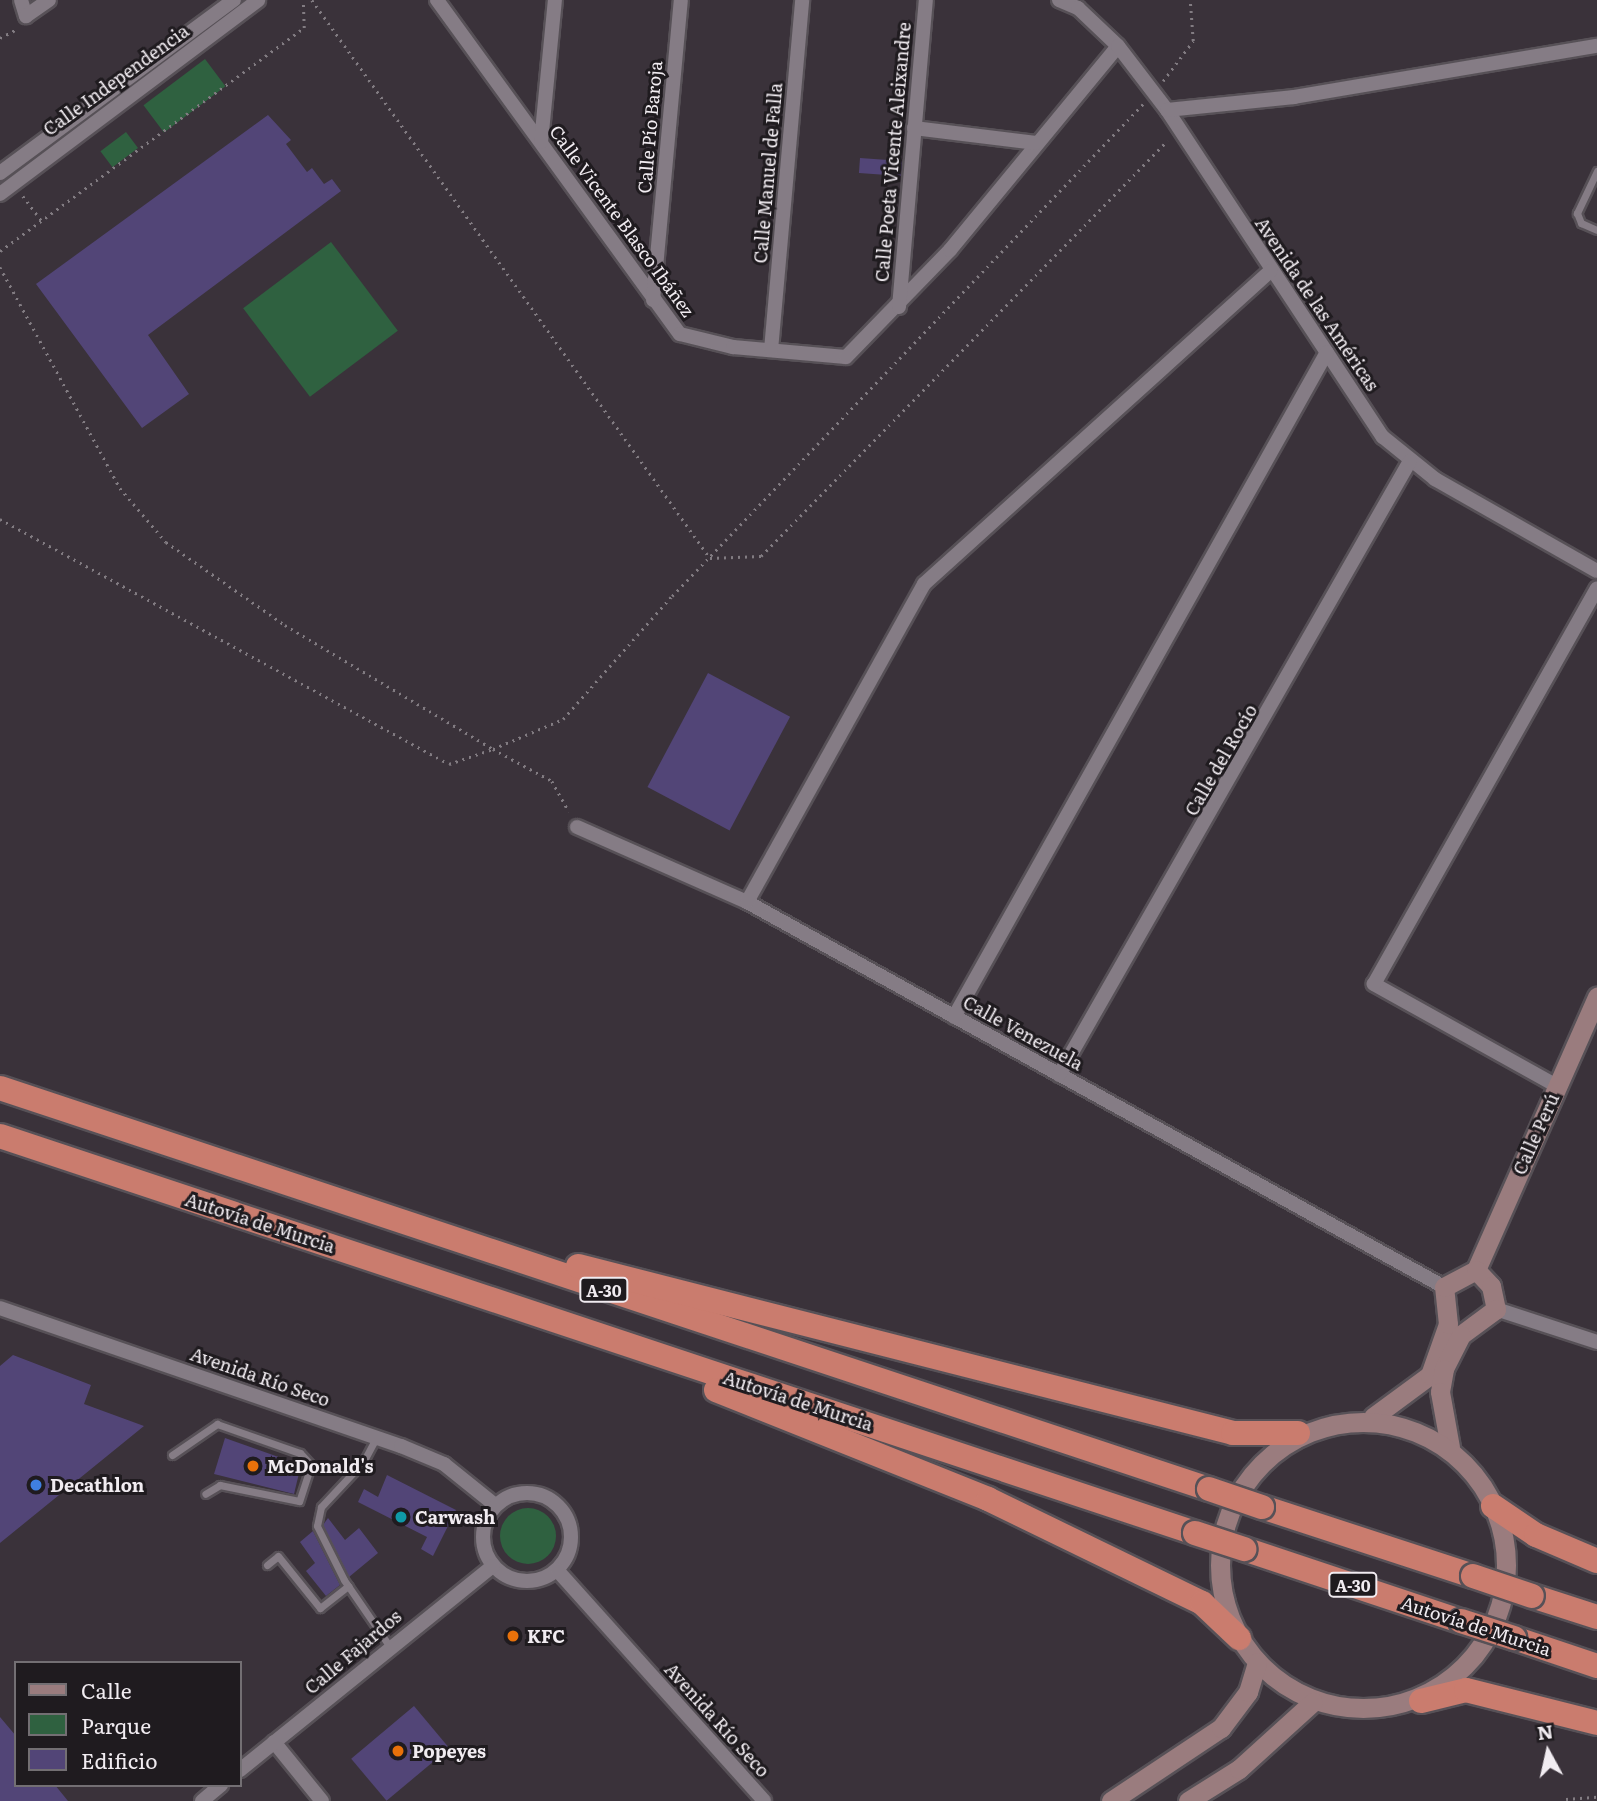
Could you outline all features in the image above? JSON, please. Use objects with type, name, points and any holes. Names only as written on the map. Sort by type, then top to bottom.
[{"type":"highway","name":"A-30","points":[[0,1088],[1597,1618]]},
{"type":"highway","name":"Autovía de Murcia","points":[[0,1136],[1597,1666]]},
{"type":"highway","points":[[386,1216],[1233,1433],[1298,1433]]},
{"type":"highway","points":[[488,1299],[988,1499],[1202,1603],[1239,1638]]},
{"type":"highway","points":[[1493,1506],[1536,1535],[1597,1561]]},
{"type":"highway","points":[[1421,1701],[1466,1690],[1597,1723]]},
{"type":"street","points":[[21,0],[26,16],[49,0]]},
{"type":"street","name":"Calle Independencia","points":[[0,173],[234,0]]},
{"type":"street","name":"Calle Independencia","points":[[0,194],[258,0]]},
{"type":"street","name":"Calle Vicente Blasco Ibáñez","points":[[437,0],[680,334],[771,350],[846,356],[899,307],[1118,46]]},
{"type":"street","points":[[541,142],[555,0]]},
{"type":"street","name":"Calle Pío Baroja","points":[[653,300],[681,0]]},
{"type":"street","name":"Calle Manuel de Falla","points":[[771,350],[802,0]]},
{"type":"street","name":"Calle Poeta Vicente Aleixandre","points":[[899,307],[926,0]]},
{"type":"street","name":"Avenida de las Américas","points":[[1059,0],[1078,8],[1118,46],[1167,110],[1270,271],[1328,352],[1383,438],[1410,461],[1597,571]]},
{"type":"street","points":[[1167,110],[1294,97],[1597,46]]},
{"type":"street","points":[[914,128],[1036,143]]},
{"type":"street","points":[[747,902],[924,584],[1270,271]]},
{"type":"street","points":[[954,1017],[1328,352]]},
{"type":"street","name":"Calle del Rocío","points":[[1059,1075],[1410,461]]},
{"type":"street","points":[[1557,1086],[1374,984],[1597,588]]},
{"type":"street","name":"Calle Venezuela","points":[[577,827],[747,902],[1444,1287]]},
{"type":"street","name":"Calle Perú","points":[[1476,1270],[1597,997]]},
{"type":"street","points":[[1476,1270],[1491,1286],[1496,1308],[1461,1335],[1444,1370],[1440,1392],[1450,1447],[1493,1506],[1506,1573],[1494,1627],[1458,1677],[1421,1701],[1382,1710],[1313,1702],[1257,1662],[1239,1638],[1221,1601],[1225,1527],[1254,1470],[1298,1433],[1373,1417],[1430,1375],[1448,1324],[1444,1287],[1476,1270]]},
{"type":"street","name":"Avenida Río Seco","points":[[0,1308],[444,1464],[495,1505]]},
{"type":"street","points":[[1496,1308],[1597,1342]]},
{"type":"street","points":[[1373,1417],[1412,1427],[1450,1447]]},
{"type":"street","points":[[521,1492],[542,1495],[560,1506],[572,1532],[571,1546],[556,1570],[545,1578],[517,1580],[494,1566],[482,1540],[495,1505],[521,1492]]},
{"type":"street","name":"Calle Fajardos","points":[[242,1768],[494,1566]]},
{"type":"street","name":"Avenida Río Seco","points":[[556,1570],[764,1801]]},
{"type":"street","points":[[1111,1801],[1222,1728],[1248,1692],[1257,1662]]},
{"type":"street","points":[[1188,1801],[1239,1769],[1313,1702]]},
{"type":"street","points":[[274,1742],[321,1801]]},
{"type":"street","points":[[202,1801],[219,1787]]},
{"type":"lane","points":[[1597,171],[1577,213],[1581,223],[1597,230]]},
{"type":"lane","points":[[172,1455],[217,1424],[299,1453],[311,1465],[299,1501],[220,1485],[205,1494]]},
{"type":"lane","points":[[376,1438],[364,1461],[317,1515],[320,1536],[348,1586],[390,1647]]},
{"type":"lane","points":[[267,1565],[278,1556],[320,1608],[348,1586]]},
{"type":"path","points":[[0,251],[304,28],[303,0]]},
{"type":"path","points":[[312,0],[710,558]]},
{"type":"path","points":[[0,519],[449,764],[563,719],[710,558],[1154,93],[1193,41],[1190,0]]},
{"type":"path","points":[[710,558],[761,556],[1179,128]]},
{"type":"path","points":[[0,267],[120,488],[166,542],[285,625],[552,781],[577,827]]},
{"type":"path","points":[[1565,1800],[1597,1797]]},
{"type":"green space","points":[[205,59],[225,86],[164,132],[144,105]]},
{"type":"green space","points":[[126,132],[138,148],[112,167],[100,151]]},
{"type":"green space","points":[[331,242],[398,331],[310,397],[243,308]]},
{"type":"green space","points":[[528,1508],[543,1513],[551,1521],[556,1536],[551,1551],[543,1559],[528,1564],[513,1559],[505,1551],[500,1536],[505,1521],[513,1513]]},
{"type":"building","points":[[268,115],[291,140],[286,144],[307,172],[312,168],[324,184],[332,179],[341,191],[148,335],[189,394],[142,428],[36,284]]},
{"type":"building","points":[[860,158],[902,161],[901,176],[859,173]]},
{"type":"building","points":[[708,673],[790,717],[730,831],[647,787]]},
{"type":"building","name":"Decathlon","points":[[13,1355],[91,1385],[84,1404],[144,1426],[0,1543],[0,1366]]},
{"type":"building","points":[[225,1438],[301,1465],[294,1494],[214,1474]]},
{"type":"building","points":[[387,1475],[456,1510],[433,1556],[421,1549],[427,1537],[358,1502],[364,1489],[378,1497]]},
{"type":"building","points":[[328,1518],[345,1540],[359,1528],[378,1553],[349,1577],[323,1525]]},
{"type":"building","points":[[313,1531],[340,1585],[326,1596],[306,1571],[315,1563],[300,1542]]},
{"type":"building","name":"Popeyes","points":[[414,1706],[449,1748],[387,1801],[351,1759]]},
{"type":"building","points":[[0,1717],[14,1734],[14,1787],[57,1787],[68,1801],[0,1801]]},
{"type":"place","name":"McDonald's","points":[[253,1466]]},
{"type":"place","name":"Decathlon","points":[[36,1485]]},
{"type":"place","name":"Carwash","points":[[401,1517]]},
{"type":"place","name":"KFC","points":[[513,1636]]},
{"type":"place","name":"Popeyes","points":[[398,1751]]}]
